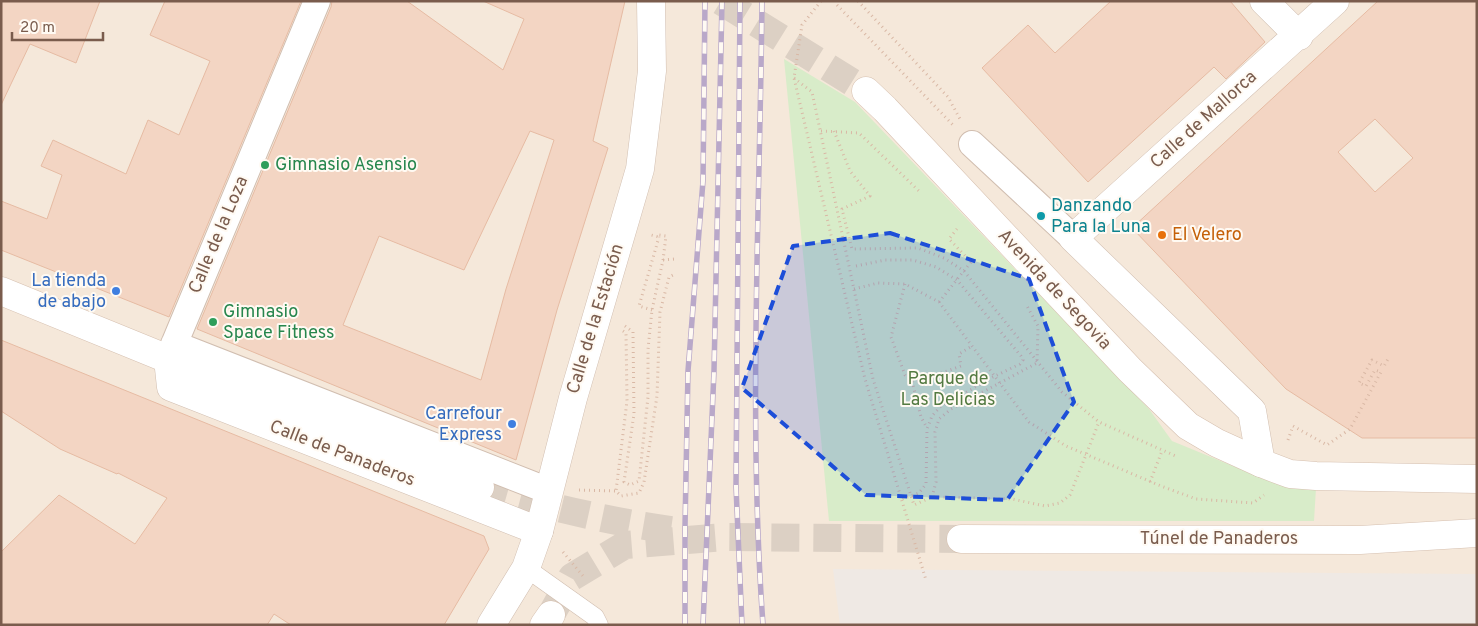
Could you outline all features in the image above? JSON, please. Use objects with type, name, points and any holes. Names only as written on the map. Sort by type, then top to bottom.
[{"type":"street","name":"Calle de la Loza","points":[[174,357],[317,1]]},
{"type":"street","name":"Calle de la Estación","points":[[491,625],[526,568],[539,531],[573,398],[640,169],[652,71],[651,1]]},
{"type":"street","points":[[1264,1],[1298,36]]},
{"type":"street","name":"Calle de Mallorca","points":[[1073,238],[1335,1]]},
{"type":"street","name":"Avenida de Segovia","points":[[866,91],[1123,363],[1188,426],[1217,443],[1269,467],[1290,474],[1477,479]]},
{"type":"street","points":[[972,144],[1073,238],[1252,411],[1269,467]]},
{"type":"street","points":[[1,291],[174,357],[549,491]]},
{"type":"street","points":[[174,357],[480,487]]},
{"type":"street","name":"Calle de Panaderos","points":[[174,357],[171,387],[539,531]]},
{"type":"street","name":"Túnel de Panaderos","points":[[961,539],[1360,540],[1477,533]]},
{"type":"lane","points":[[526,568],[595,617],[599,625]]},
{"type":"path","points":[[821,1],[802,24],[794,78],[864,379],[926,580]]},
{"type":"path","points":[[858,1],[948,97],[972,144]]},
{"type":"path","points":[[837,5],[972,144]]},
{"type":"path","points":[[794,78],[812,92],[873,379],[914,505],[932,497],[1012,499],[1045,506],[1060,503],[1070,495],[1100,422]]},
{"type":"path","points":[[821,130],[859,133],[922,195]]},
{"type":"path","points":[[834,131],[850,171],[870,196],[842,209],[852,249],[918,248],[944,258],[964,271],[1062,392],[1100,422],[1180,458]]},
{"type":"path","points":[[950,222],[964,236]]},
{"type":"path","points":[[938,302],[971,262],[949,239],[957,229]]},
{"type":"path","points":[[621,323],[633,332],[634,414],[624,482],[630,485],[639,481],[648,397],[648,349],[652,310],[663,260],[666,236],[659,236],[639,306],[652,310]]},
{"type":"path","points":[[663,260],[676,259]]},
{"type":"path","points":[[856,266],[885,260],[914,260],[936,267],[957,280],[1023,360],[1020,364],[940,407],[932,416],[927,429],[926,484],[919,493],[902,499]]},
{"type":"path","points":[[587,490],[616,491],[621,496],[639,493],[644,482],[657,396],[660,312],[669,277],[675,274]]},
{"type":"path","points":[[854,289],[878,284],[905,284],[938,302],[1029,422],[1066,446],[1150,482],[1196,499],[1253,503],[1270,490],[1269,467],[1293,426],[1327,445],[1350,429],[1388,359]]},
{"type":"path","points":[[905,284],[891,338],[905,375],[912,381],[921,417],[927,429]]},
{"type":"path","points":[[1026,305],[1038,326],[1037,363]]},
{"type":"path","points":[[616,491],[627,401],[626,333],[619,329]]},
{"type":"path","points":[[912,381],[919,381],[961,366],[959,354],[972,346]]},
{"type":"path","points":[[1381,372],[1375,370],[1366,386],[1359,383],[1372,360],[1384,366]]},
{"type":"path","points":[[932,497],[936,482],[935,432],[939,419],[951,409],[1037,363]]},
{"type":"path","points":[[1150,482],[1162,451]]},
{"type":"highlighted area","points":[[890,233],[1029,279],[1074,402],[1007,500],[866,495],[742,388],[793,246]]},
{"type":"shaded area","points":[[1,1],[1477,1],[1477,625],[1,625]]},
{"type":"shaded area","points":[[833,569],[1477,574],[1477,625],[840,625]]},
{"type":"green space","name":"Parque de Las Delicias","points":[[784,59],[855,102],[1149,409],[1172,441],[1267,480],[1316,488],[1314,521],[829,521]]},
{"type":"building","points":[[1,1],[100,1],[76,63],[30,44],[1,105]]},
{"type":"building","points":[[165,1],[301,1],[169,317],[1,250],[1,201],[47,219],[62,175],[41,166],[53,140],[126,174],[148,120],[179,135],[210,61],[150,35]]},
{"type":"building","points":[[332,1],[407,1],[503,70],[524,19],[483,1],[625,1],[593,141],[608,148],[557,310],[516,460],[197,329]],"holes":[[[530,131],[554,140],[506,289],[481,380],[343,325],[379,236],[464,270]]]},
{"type":"building","points":[[1111,1],[1230,1],[1265,42],[1226,79],[1214,67],[1088,182],[982,68],[1028,25],[1055,53]]},
{"type":"building","points":[[1378,1],[1477,1],[1477,438],[1362,438],[1286,389],[1132,228]],"holes":[[[1375,119],[1413,158],[1375,192],[1338,152]]]},
{"type":"building","points":[[1,340],[484,536],[489,549],[444,625],[291,625],[274,614],[267,625],[1,625],[1,552],[59,495],[135,544],[167,498],[118,473],[60,449],[1,411]]},
{"type":"tunnel","points":[[721,1],[866,91]]},
{"type":"tunnel","points":[[480,487],[574,512],[671,530]]},
{"type":"tunnel","points":[[551,615],[572,577],[625,545],[725,537],[961,539]]},
{"type":"railway","points":[[685,625],[688,371],[703,181],[705,1]]},
{"type":"railway","points":[[703,625],[714,371],[722,1]]},
{"type":"railway","points":[[740,1],[736,487],[742,625]]},
{"type":"railway","points":[[762,1],[756,313],[756,469],[763,625]]},
{"type":"place","name":"Gimnasio Asensio","points":[[265,165]]},
{"type":"place","name":"Danzando Para la Luna","points":[[1041,216]]},
{"type":"place","name":"El Velero","points":[[1162,235]]},
{"type":"place","name":"La tienda de abajo","points":[[116,291]]},
{"type":"place","name":"Gimnasio Space Fitness","points":[[213,322]]},
{"type":"place","name":"Carrefour Express","points":[[512,424]]}]
